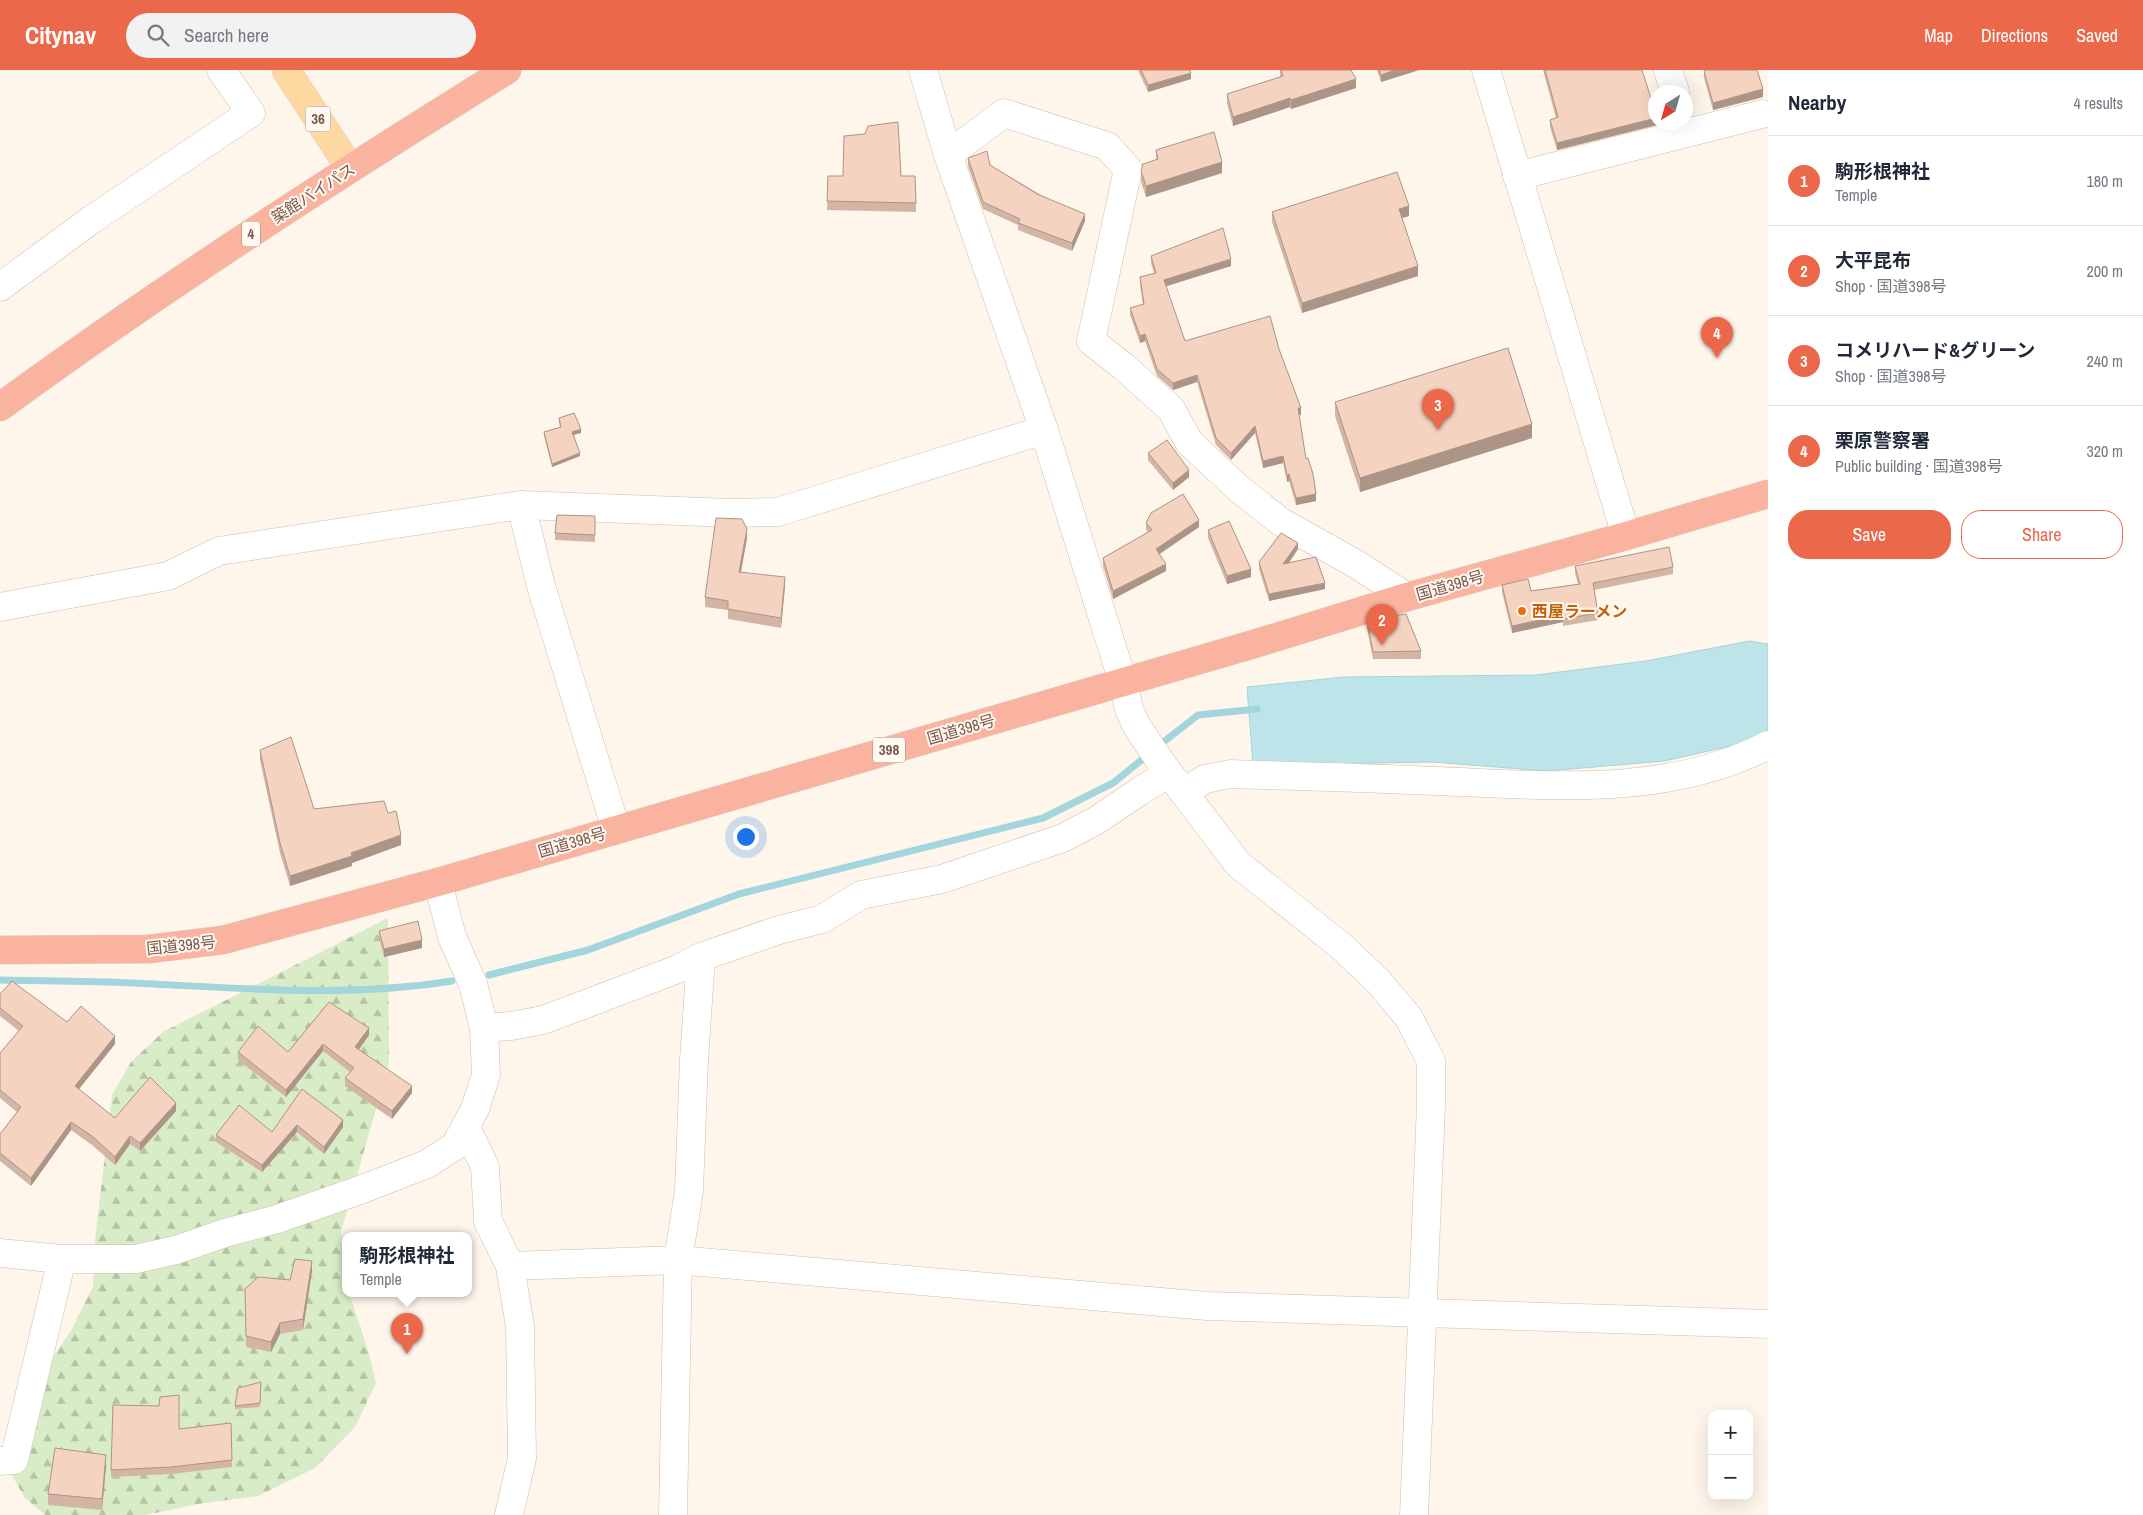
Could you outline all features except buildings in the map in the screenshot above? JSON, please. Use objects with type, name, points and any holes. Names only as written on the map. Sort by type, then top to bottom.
[{"type":"highway","name":"築館バイパス","points":[[0,407],[89,342],[350,168],[507,70]]},
{"type":"highway","name":"国道398号","points":[[0,950],[149,949],[223,940],[438,882],[1123,682],[1406,597],[1626,536],[1768,494]]},
{"type":"main road","name":"36","points":[[286,70],[350,168]]},
{"type":"street","points":[[0,286],[91,220],[251,113],[221,70]]},
{"type":"street","points":[[923,70],[948,155],[1044,430],[1123,682],[1129,709],[1136,725],[1238,864],[1341,946],[1378,981],[1409,1018],[1431,1061],[1414,1515]]},
{"type":"street","points":[[1486,70],[1626,536]]},
{"type":"street","points":[[1668,70],[1673,85]]},
{"type":"street","points":[[948,155],[1004,113],[1107,146],[1128,169],[1091,341],[1124,367],[1171,409],[1189,442],[1238,488],[1281,522],[1356,564],[1406,597]]},
{"type":"street","points":[[1693,126],[1762,114]]},
{"type":"street","points":[[1518,176],[1676,130]]},
{"type":"street","points":[[0,607],[168,576],[219,551],[522,505],[731,513],[778,512],[1044,430]]},
{"type":"street","points":[[522,505],[541,586],[616,829]]},
{"type":"street","points":[[484,1028],[511,1026],[543,1020],[678,969],[701,957],[779,930],[822,919],[861,895],[942,879],[1063,838],[1097,820],[1140,790],[1172,776],[1204,779],[1231,774],[1536,785],[1597,785],[1678,777],[1744,758],[1768,745]]},
{"type":"street","points":[[0,1253],[62,1259],[136,1258],[176,1250],[225,1233],[277,1219],[427,1164],[455,1146],[475,1110],[486,1074],[484,1028],[473,984],[452,937],[438,882]]},
{"type":"street","points":[[674,1515],[678,1260],[689,1191],[694,1060],[701,957]]},
{"type":"street","points":[[466,1127],[485,1167],[488,1221],[510,1266],[520,1326],[522,1458],[509,1515]]},
{"type":"street","points":[[0,1461],[14,1460],[62,1259]]},
{"type":"street","points":[[510,1266],[678,1260],[1207,1306],[1768,1324]]},
{"type":"green space","points":[[388,918],[389,1063],[341,1232],[342,1297],[350,1297],[368,1350],[376,1383],[355,1427],[315,1468],[258,1496],[198,1504],[146,1515],[45,1515],[25,1498],[2,1458],[27,1396],[72,1329],[93,1286],[95,1240],[112,1095],[131,1062],[163,1032]]},
{"type":"water","points":[[1749,641],[1768,644],[1768,732],[1753,741],[1664,761],[1547,771],[1433,762],[1253,765],[1247,687],[1344,677],[1536,675],[1646,661]]},
{"type":"waterway","points":[[1157,747],[1198,715],[1257,709]]},
{"type":"waterway","points":[[489,975],[588,950],[739,894],[1043,818],[1113,783],[1149,754]]},
{"type":"waterway","points":[[0,980],[116,982],[292,990],[372,989],[452,981]]},
{"type":"place","name":"栗原警察署","points":[[1717,358]]},
{"type":"place","name":"コメリハード&グリーン","points":[[1438,430]]},
{"type":"place","name":"西屋ラーメン","points":[[1522,611]]},
{"type":"place","name":"大平昆布","points":[[1382,645]]},
{"type":"place","name":"駒形根神社","points":[[407,1354]]}]
